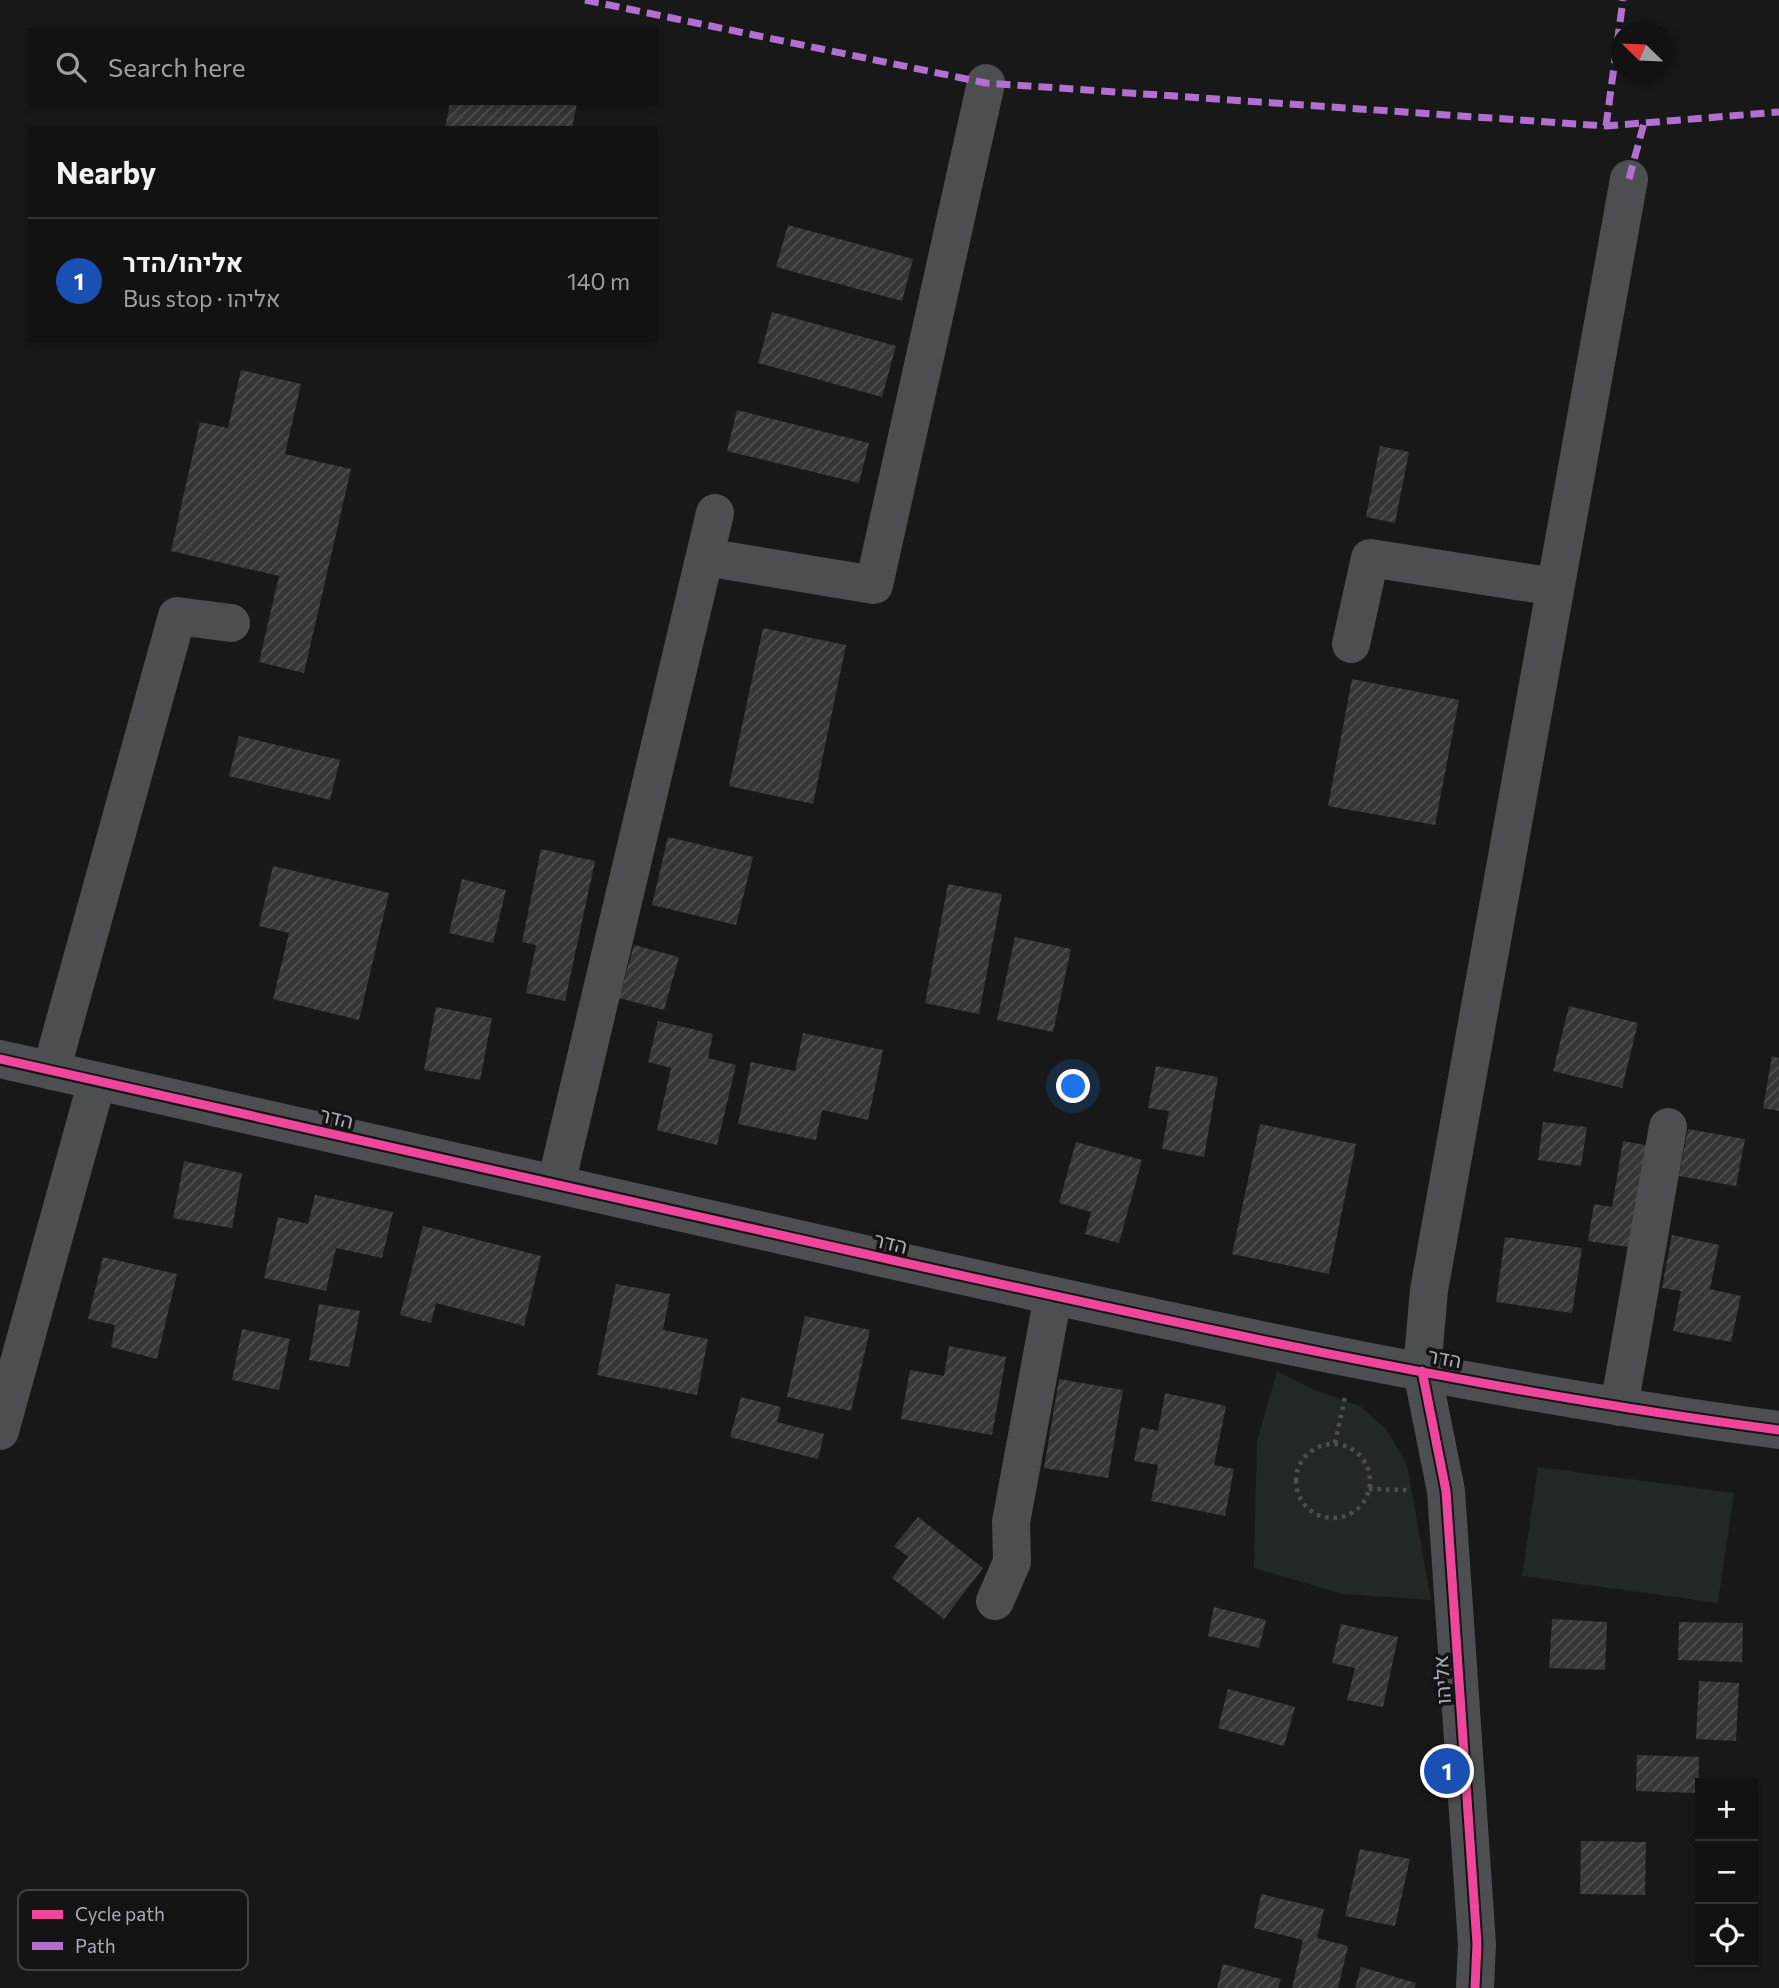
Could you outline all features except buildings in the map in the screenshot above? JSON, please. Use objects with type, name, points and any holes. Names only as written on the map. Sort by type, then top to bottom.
[{"type":"street","points":[[705,557],[874,585],[986,83]]},
{"type":"street","name":"אליהו","points":[[1475,1988],[1476,1944],[1446,1491],[1422,1371],[1429,1290],[1629,178]]},
{"type":"street","points":[[556,1184],[715,513]]},
{"type":"street","points":[[1351,644],[1370,558],[1555,587]]},
{"type":"street","points":[[51,1070],[177,615],[231,623]]},
{"type":"street","name":"הדר","points":[[0,1059],[1053,1296],[1422,1371],[1655,1414],[1779,1430]]},
{"type":"street","points":[[0,1431],[97,1081]]},
{"type":"street","points":[[1619,1407],[1668,1127]]},
{"type":"street","points":[[995,1601],[1012,1562],[1011,1522],[1053,1296]]},
{"type":"path","points":[[1335,1443],[1354,1358]]},
{"type":"path","points":[[1335,1443],[1358,1453],[1366,1463],[1370,1476],[1369,1489],[1364,1501],[1351,1513],[1340,1517],[1326,1517],[1314,1513],[1304,1505],[1296,1481],[1298,1468],[1310,1451],[1335,1443]]},
{"type":"shaded area","points":[[1277,1371],[1317,1391],[1360,1406],[1386,1429],[1407,1465],[1431,1600],[1343,1594],[1254,1568],[1257,1441]]},
{"type":"shaded area","points":[[1538,1467],[1734,1493],[1718,1603],[1522,1576]]},
{"type":"marked path","points":[[585,0],[986,83],[1606,126],[1779,112]]},
{"type":"marked path","points":[[1606,126],[1623,0]]},
{"type":"marked path","points":[[1629,179],[1644,123]]},
{"type":"cycle path","points":[[0,1059],[856,1252],[1315,1351],[1546,1394],[1779,1430]]},
{"type":"cycle path","points":[[1422,1371],[1446,1491],[1477,1944],[1475,1988]]},
{"type":"place","name":"אליהו/הדר","points":[[1447,1771]]}]
